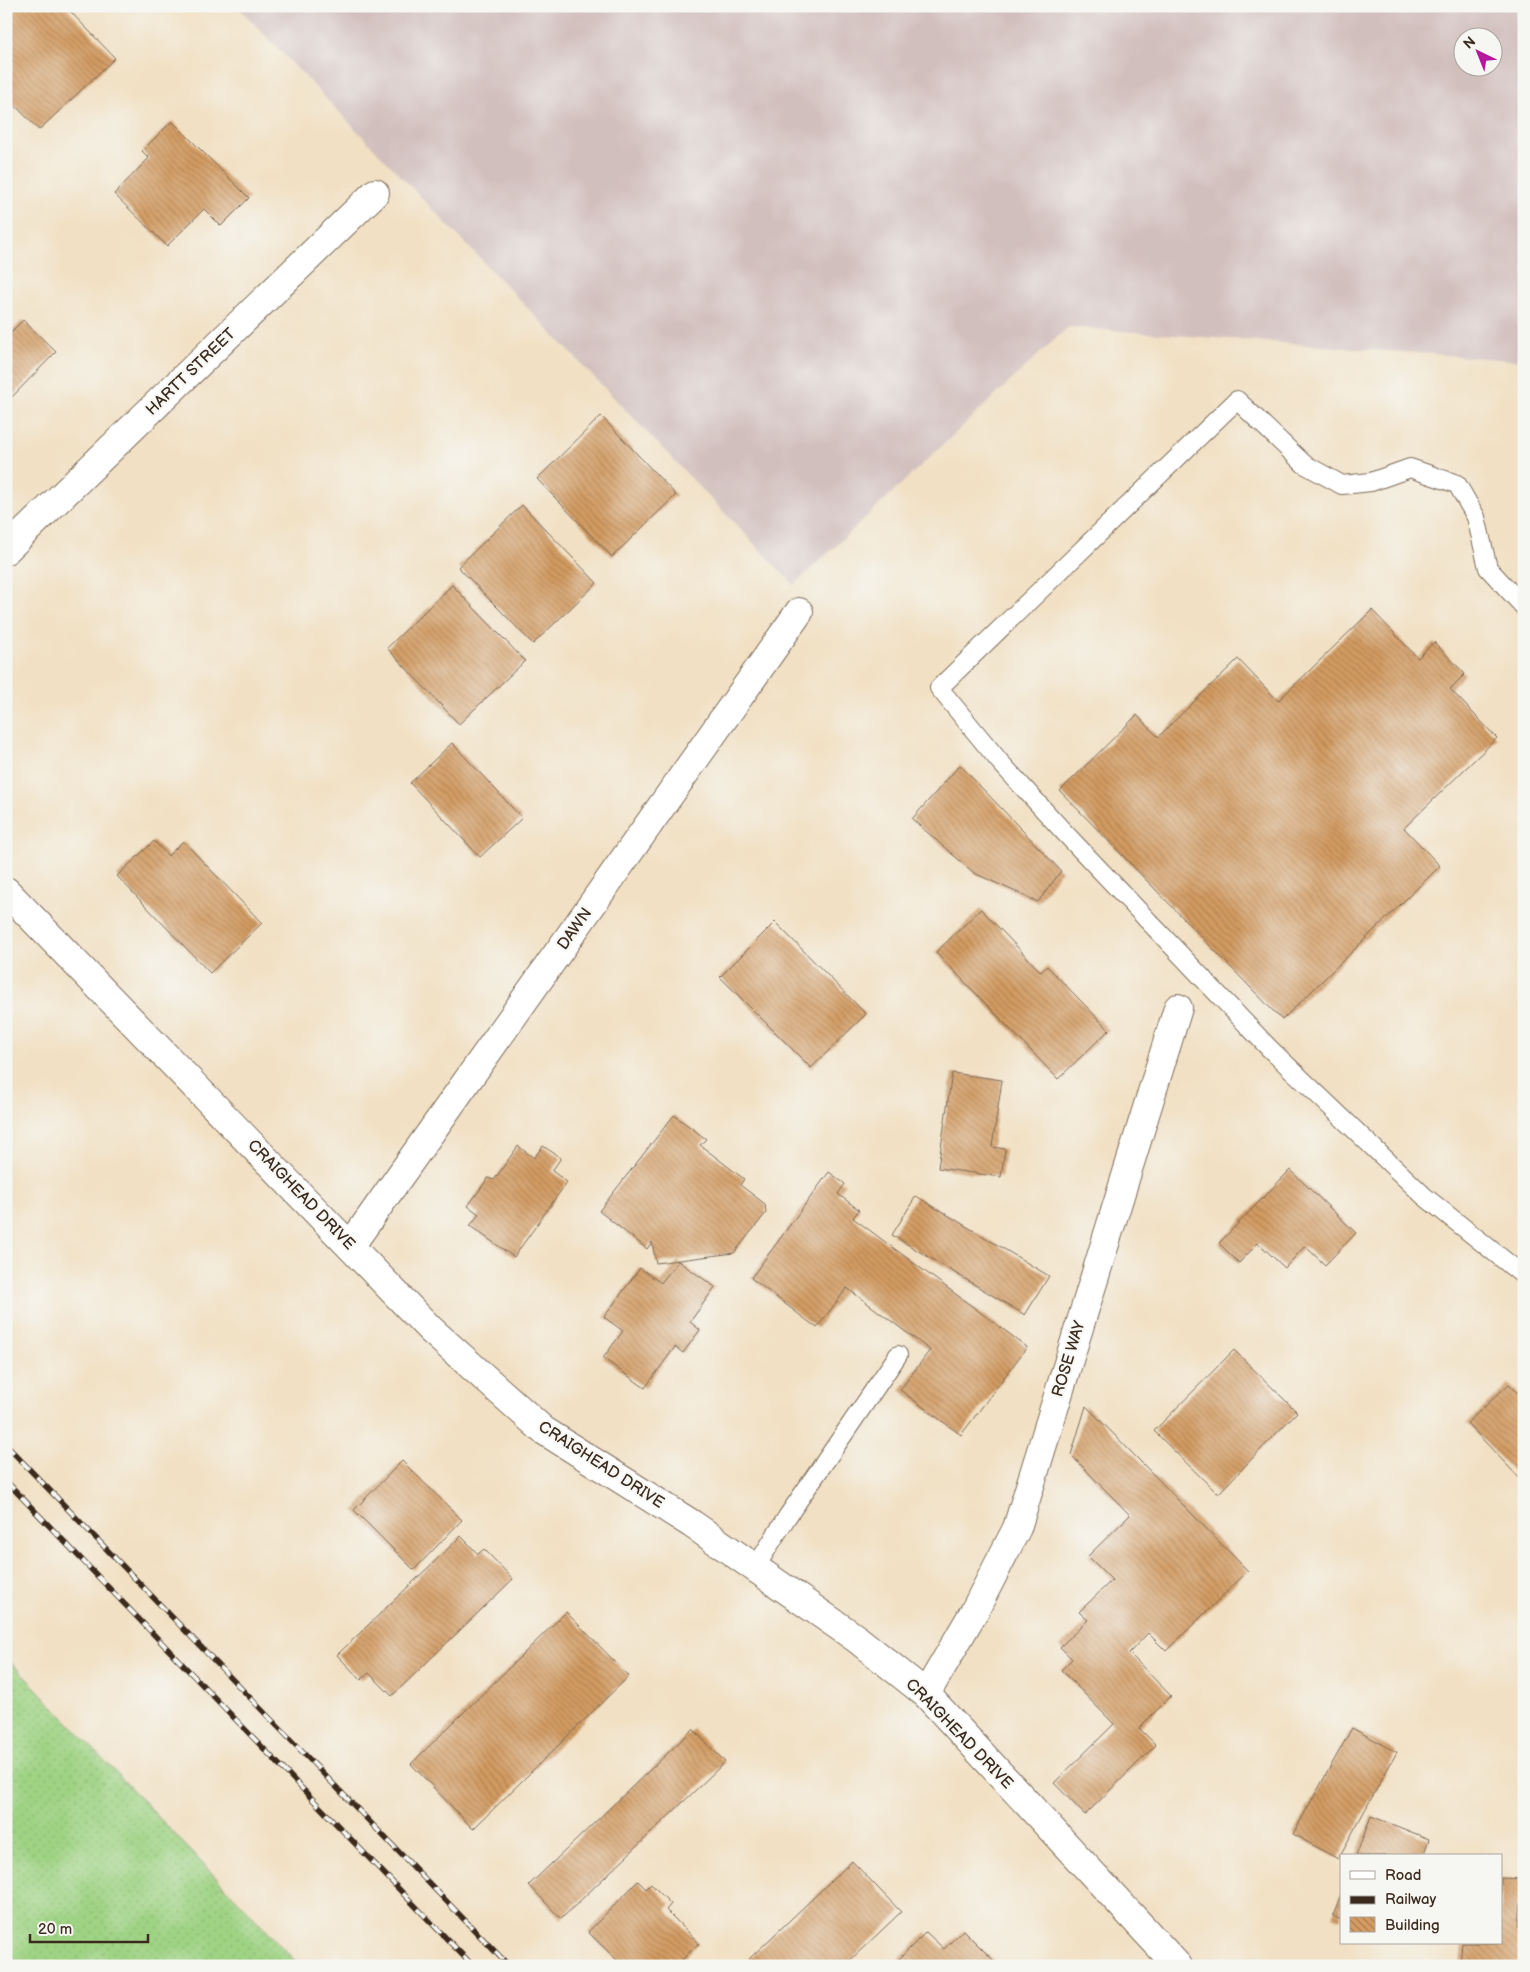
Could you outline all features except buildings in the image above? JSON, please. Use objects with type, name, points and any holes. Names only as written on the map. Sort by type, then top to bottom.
[{"type":"street","name":"HARTT STREET","points":[[6,550],[375,193]]},
{"type":"street","name":"DAWN","points":[[351,1245],[799,612]]},
{"type":"street","name":"CRAIGHEAD DRIVE","points":[[6,890],[430,1328],[543,1430],[692,1524],[857,1639],[926,1694],[1178,1966]]},
{"type":"street","name":"ROSE WAY","points":[[926,1694],[975,1610],[1017,1528],[1178,1008]]},
{"type":"lane","points":[[1524,607],[1488,568],[1476,517],[1457,484],[1410,468],[1371,482],[1342,485],[1304,464],[1237,400],[939,688],[1000,762],[1062,832],[1269,1048],[1424,1196],[1524,1276]]},
{"type":"lane","points":[[755,1568],[787,1517],[898,1355]]},
{"type":"shaded area","points":[[237,6],[1524,6],[1524,361],[1068,327],[794,585]]},
{"type":"green space","points":[[6,1657],[300,1966],[6,1966]]},
{"type":"railway","points":[[6,1445],[509,1966]]},
{"type":"railway","points":[[6,1481],[473,1966]]}]
